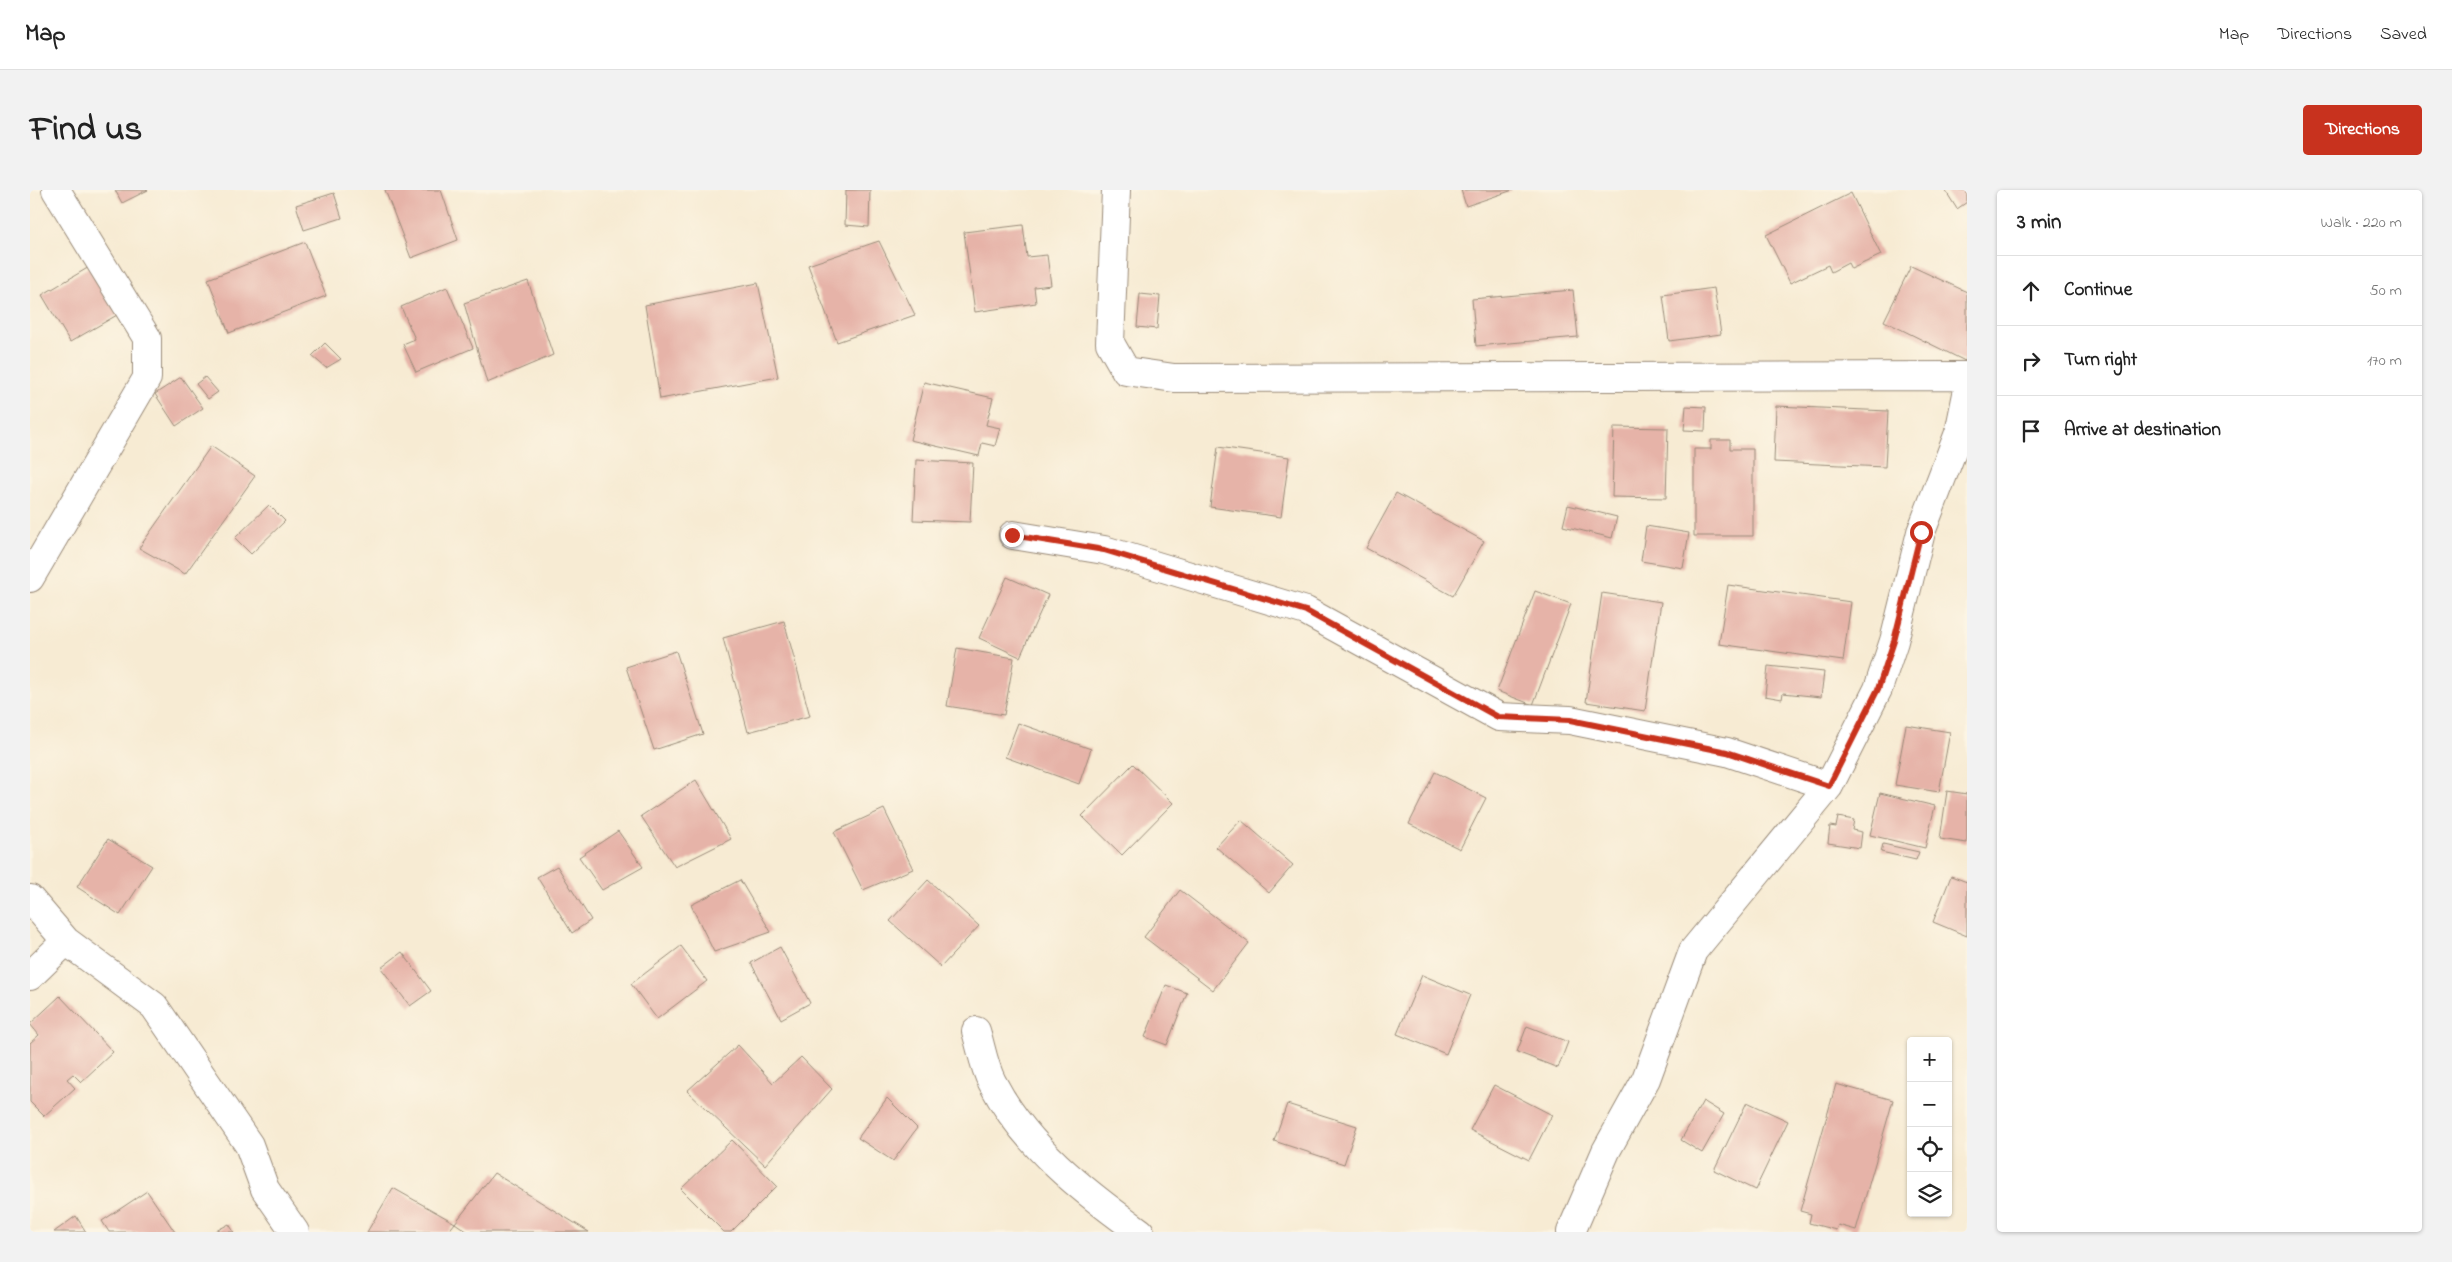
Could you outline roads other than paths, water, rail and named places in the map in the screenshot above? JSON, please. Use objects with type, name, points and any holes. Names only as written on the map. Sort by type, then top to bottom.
[{"type":"street","points":[[30,578],[147,378],[147,338],[56,190]]},
{"type":"street","points":[[1116,190],[1110,343],[1126,371],[1174,378],[1967,376]]},
{"type":"street","points":[[1571,1232],[1606,1151],[1646,1079],[1693,951],[1829,786],[1878,689],[1894,641],[1921,532],[1959,434],[1967,394]]},
{"type":"street","points":[[1012,535],[1104,550],[1306,611],[1498,717],[1570,720],[1727,752],[1829,786]]},
{"type":"street","points":[[30,899],[66,941],[154,1006],[249,1145],[265,1189],[296,1232]]},
{"type":"street","points":[[30,976],[66,941]]},
{"type":"street","points":[[976,1031],[992,1081],[1029,1139],[1094,1199],[1140,1232]]}]
